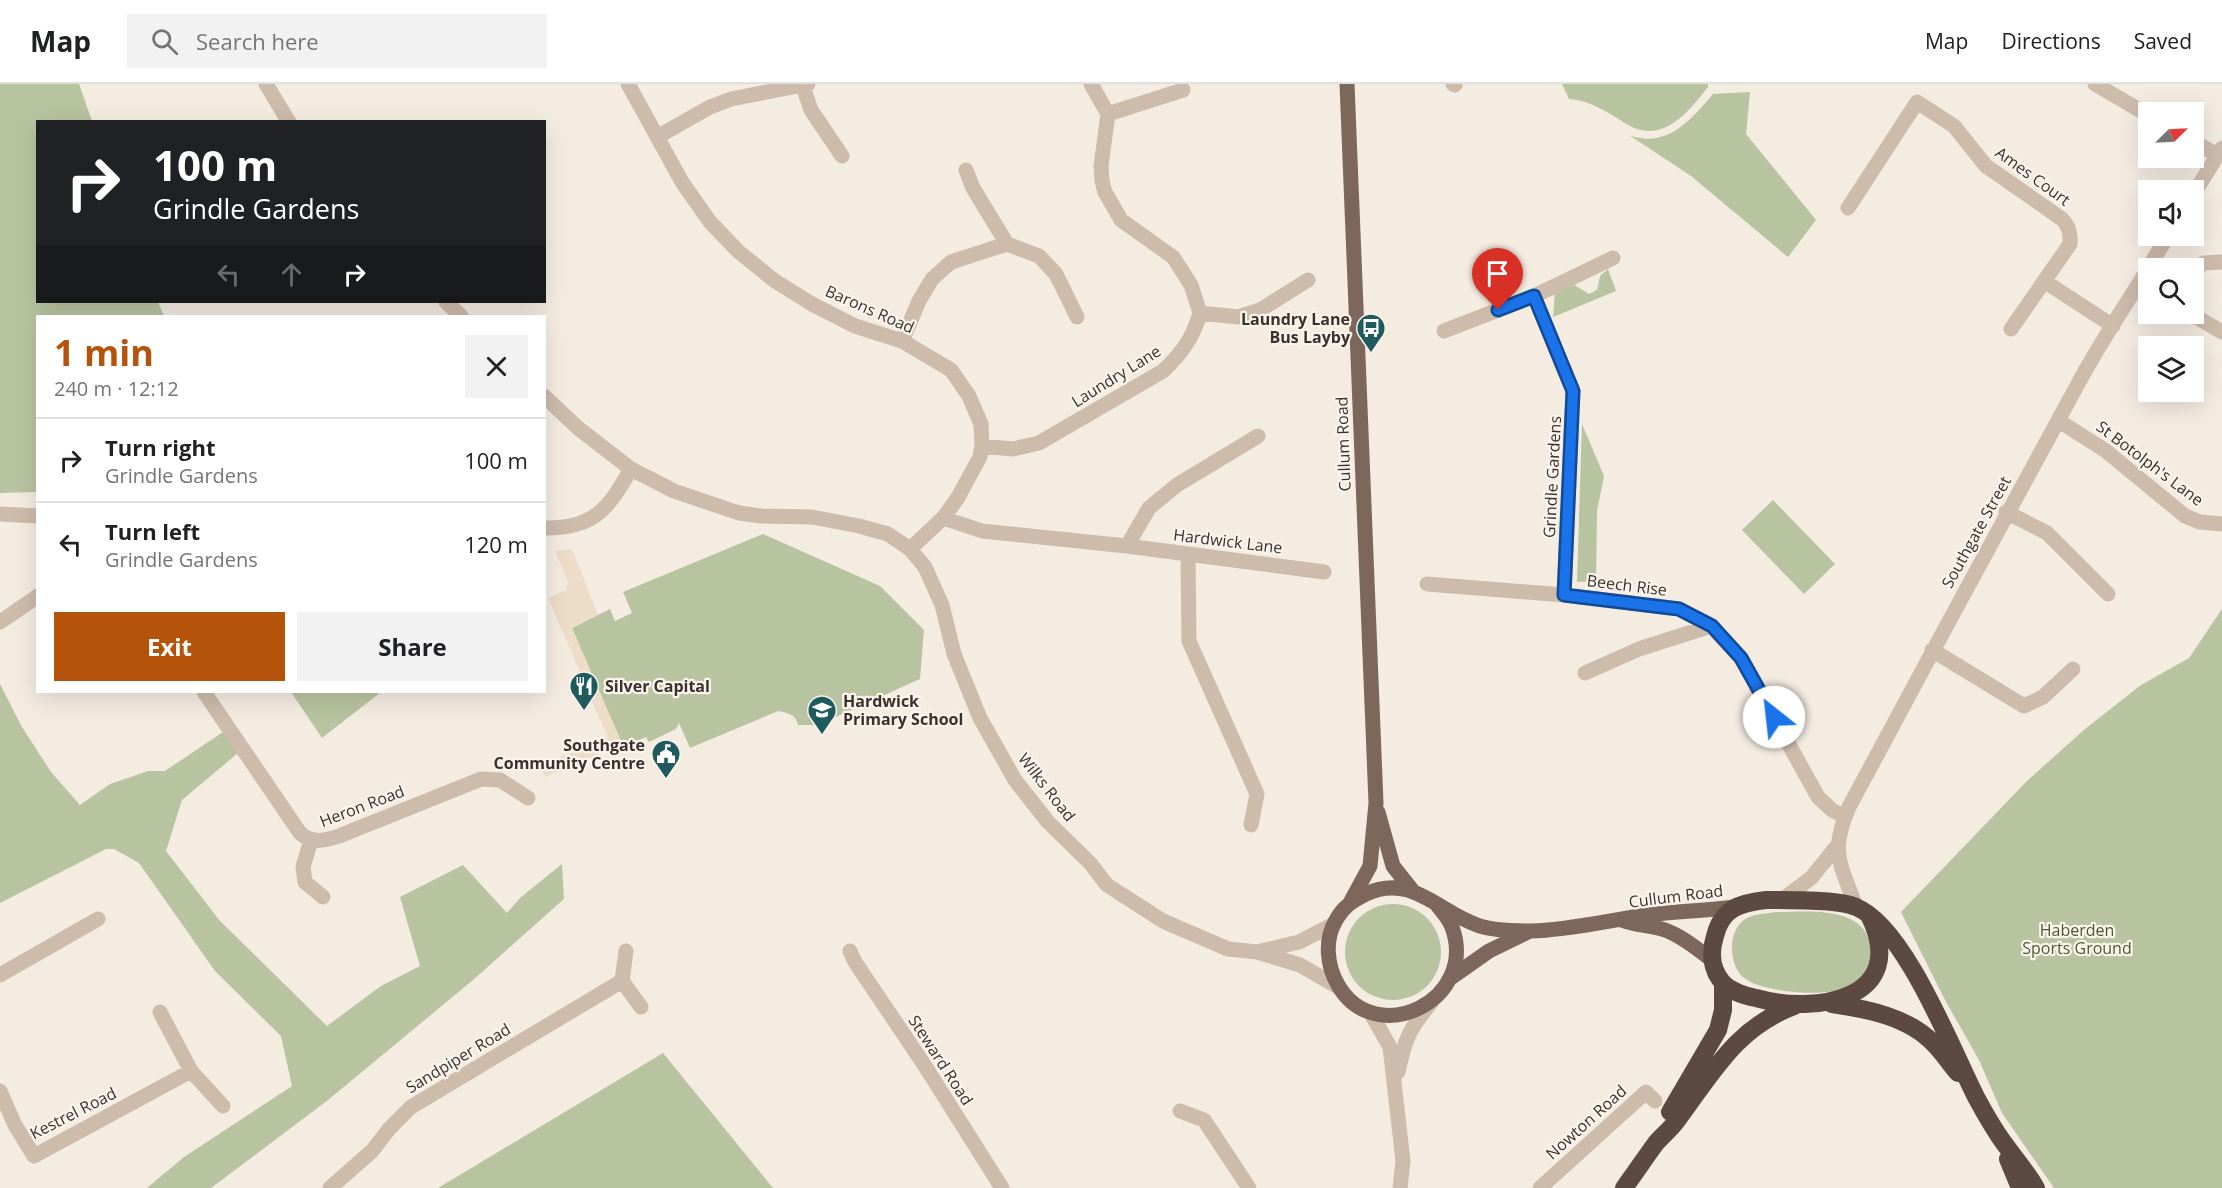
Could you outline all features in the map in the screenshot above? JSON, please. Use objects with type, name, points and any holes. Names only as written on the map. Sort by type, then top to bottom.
[{"type":"highway","points":[[1657,1142],[1669,1114],[1718,1030],[1723,1010],[1723,983],[1711,959],[1716,931],[1724,917],[1734,907],[1753,902],[1782,900],[1842,903],[1863,911],[1886,931],[1904,956],[1954,1049],[1976,1096],[1999,1136],[2036,1188]]},
{"type":"highway","points":[[1826,1003],[1865,987],[1872,978],[1880,952],[1876,928],[1863,911]]},
{"type":"highway","points":[[1723,983],[1746,996],[1773,1003],[1798,1005],[1826,1003],[1854,1007],[1891,1017],[1921,1032],[1934,1043],[1976,1096]]},
{"type":"highway","points":[[1624,1188],[1657,1142],[1676,1122],[1724,1054],[1744,1035],[1767,1019],[1798,1005]]},
{"type":"highway","points":[[1999,1136],[2020,1188]]},
{"type":"main road","name":"Cullum Road","points":[[1347,84],[1376,803],[1370,866],[1351,901]]},
{"type":"main road","name":"Cullum Road","points":[[1376,803],[1393,866],[1412,890]]},
{"type":"main road","points":[[1380,888],[1412,890],[1437,904],[1452,926],[1457,952],[1452,977],[1431,1003],[1412,1013],[1391,1016],[1370,1012],[1352,1002],[1338,987],[1329,967],[1328,945],[1334,924],[1341,911],[1351,901],[1380,888]]},
{"type":"main road","name":"Cullum Road","points":[[1437,904],[1479,926],[1530,931],[1645,915],[1734,907]]},
{"type":"main road","name":"Cullum Road","points":[[1622,920],[1638,926],[1665,930],[1711,959]]},
{"type":"main road","name":"Cullum Road","points":[[1452,977],[1489,951],[1530,931]]},
{"type":"street","points":[[266,84],[289,120]]},
{"type":"street","name":"Barons Road","points":[[628,84],[682,182],[711,222],[739,252],[775,281],[812,304],[855,326],[902,341],[951,370],[969,396],[981,424],[980,457],[944,518],[910,549]]},
{"type":"street","points":[[1091,84],[1108,114],[1101,166],[1105,192],[1120,220],[1173,257],[1191,285],[1200,313],[1238,317],[1260,310],[1308,280]]},
{"type":"street","points":[[2095,84],[2138,109]]},
{"type":"street","points":[[657,137],[710,107],[731,99],[805,85],[811,110],[842,156]]},
{"type":"street","points":[[1108,114],[1183,90]]},
{"type":"street","name":"Ames Court","points":[[1848,208],[1917,102],[1954,126],[1986,166],[2067,224],[2071,238],[2070,244],[2011,329]]},
{"type":"street","points":[[2202,180],[2220,152],[2204,145]]},
{"type":"street","points":[[966,170],[973,188],[1007,244],[1039,256],[1056,274],[1077,317]]},
{"type":"street","points":[[902,341],[919,301],[932,279],[951,262],[1007,244]]},
{"type":"street","points":[[1444,331],[1534,296],[1612,258]]},
{"type":"street","points":[[2204,264],[2222,262]]},
{"type":"street","points":[[2044,281],[2113,327]]},
{"type":"street","name":"Southgate Street","points":[[1837,846],[1845,817],[1932,650],[2079,381],[2138,289]]},
{"type":"street","name":"Grindle Gardens","points":[[1534,296],[1573,391],[1564,595]]},
{"type":"street","points":[[447,303],[460,315]]},
{"type":"street","name":"Laundry Lane","points":[[982,446],[1013,449],[1039,443],[1163,371],[1176,359],[1194,333],[1200,313]]},
{"type":"street","points":[[2204,322],[2222,332]]},
{"type":"street","points":[[546,398],[578,428],[631,469],[674,491],[740,513],[813,518],[859,525],[888,534],[910,549]]},
{"type":"street","name":"St Botolph's Lane","points":[[2059,421],[2106,451],[2186,516],[2200,522],[2222,524]]},
{"type":"street","points":[[1127,546],[1149,508],[1177,485],[1258,436]]},
{"type":"street","points":[[546,528],[577,525],[591,520],[604,510],[631,469]]},
{"type":"street","points":[[2007,512],[2047,533],[2108,594]]},
{"type":"street","points":[[0,514],[36,516]]},
{"type":"street","name":"Hardwick Lane","points":[[944,518],[982,531],[1127,546],[1324,572]]},
{"type":"street","name":"Wilks Road","points":[[910,549],[925,567],[942,605],[954,654],[980,718],[1015,780],[1048,822],[1090,863],[1107,885],[1163,921],[1228,949],[1257,952],[1300,965],[1338,987]]},
{"type":"street","points":[[1188,554],[1189,641],[1257,794],[1251,825]]},
{"type":"street","name":"Beech Rise","points":[[1427,584],[1564,595],[1679,609],[1712,626],[1741,658],[1818,797],[1832,810],[1845,817]]},
{"type":"street","points":[[0,622],[36,597]]},
{"type":"street","points":[[1585,674],[1639,650],[1712,626]]},
{"type":"street","points":[[1932,650],[2024,706],[2043,697],[2073,669]]},
{"type":"street","name":"Heron Road","points":[[205,693],[300,833],[311,840],[319,842],[339,836],[481,779],[500,780],[528,798]]},
{"type":"street","points":[[311,840],[303,867],[305,882],[323,897]]},
{"type":"street","points":[[1782,900],[1811,878],[1837,846]]},
{"type":"street","points":[[1837,846],[1839,859],[1863,911]]},
{"type":"street","points":[[0,975],[98,919]]},
{"type":"street","name":"Wilks Road","points":[[1257,952],[1299,942],[1334,924]]},
{"type":"street","points":[[626,951],[622,981],[641,1007]]},
{"type":"street","name":"Steward Road","points":[[850,951],[1002,1188]]},
{"type":"street","name":"Sandpiper Road","points":[[330,1188],[372,1151],[389,1129],[411,1107],[622,981]]},
{"type":"street","points":[[1395,1085],[1403,1048],[1412,1026],[1431,1003]]},
{"type":"street","points":[[160,1012],[191,1071],[223,1106]]},
{"type":"street","points":[[1370,1012],[1390,1047],[1403,1161],[1400,1188]]},
{"type":"street","name":"Kestrel Road","points":[[0,1091],[15,1125],[34,1156],[191,1071]]},
{"type":"street","name":"Nowton Road","points":[[1540,1188],[1646,1092],[1655,1101]]},
{"type":"street","points":[[1180,1111],[1204,1120],[1249,1188]]},
{"type":"green space","points":[[0,84],[79,84],[92,120],[36,120],[36,303],[158,303],[164,315],[36,315],[36,492],[0,493]]},
{"type":"green space","points":[[1562,84],[1708,84],[1708,87],[1680,118],[1662,129],[1652,131],[1634,128],[1592,104],[1569,99]]},
{"type":"green space","points":[[1750,92],[1746,134],[1816,220],[1788,257],[1691,176],[1629,135],[1655,138],[1666,135],[1687,122],[1713,94]]},
{"type":"green space","points":[[1608,269],[1616,291],[1553,317],[1555,292],[1574,285],[1589,294],[1597,290],[1600,276]]},
{"type":"green space","points":[[1582,424],[1604,476],[1597,511],[1596,581],[1577,582]]},
{"type":"green space","points":[[1773,500],[1835,564],[1804,594],[1742,530]]},
{"type":"green space","points":[[763,534],[880,586],[924,630],[920,679],[829,720],[830,725],[798,725],[793,716],[778,711],[690,748],[679,723],[676,729],[649,742],[646,737],[623,747],[572,628],[610,609],[615,621],[632,613],[623,592]]},
{"type":"green space","name":"Haberden Sports Ground","points":[[2222,609],[2222,1188],[2054,1188],[2002,1113],[1979,1060],[1945,1000],[1901,912],[2027,781],[2085,729],[2141,685],[2189,658]]},
{"type":"green space","points":[[0,684],[22,727],[51,772],[80,805],[110,784],[148,771],[165,771],[229,728],[238,753],[182,800],[166,851],[220,921],[327,1026],[381,986],[420,966],[400,897],[463,865],[507,913],[520,898],[562,864],[564,899],[473,980],[328,1100],[211,1188],[147,1188],[184,1157],[292,1086],[281,1036],[215,971],[139,863],[114,849],[106,849],[0,903]]},
{"type":"green space","points":[[292,693],[380,693],[322,738]]},
{"type":"green space","points":[[1393,904],[1411,908],[1427,918],[1437,934],[1441,952],[1437,970],[1427,986],[1411,996],[1393,1000],[1375,996],[1359,986],[1349,970],[1345,952],[1349,934],[1359,918],[1375,908]]},
{"type":"green space","points":[[1775,912],[1832,913],[1857,923],[1866,932],[1871,946],[1867,974],[1843,989],[1818,993],[1776,990],[1752,983],[1744,978],[1735,966],[1733,958],[1735,932],[1747,918]]},
{"type":"green space","points":[[663,1053],[773,1188],[438,1188]]},
{"type":"shaded area","points":[[572,549],[598,615],[572,628],[622,743],[545,777],[540,766],[608,737],[592,702],[589,703],[584,692],[588,690],[548,598],[567,590],[565,586],[569,584],[555,551]]},
{"type":"place","name":"Laundry Lane Bus Layby","points":[[1371,354]]},
{"type":"place","name":"Silver Capital","points":[[584,712]]},
{"type":"place","name":"Hardwick Primary School","points":[[822,736]]},
{"type":"place","name":"Southgate Community Centre","points":[[666,780]]},
{"type":"route","points":[[1498,310],[1534,296],[1573,391],[1564,595],[1679,609],[1712,626],[1741,658],[1774,717]]}]
